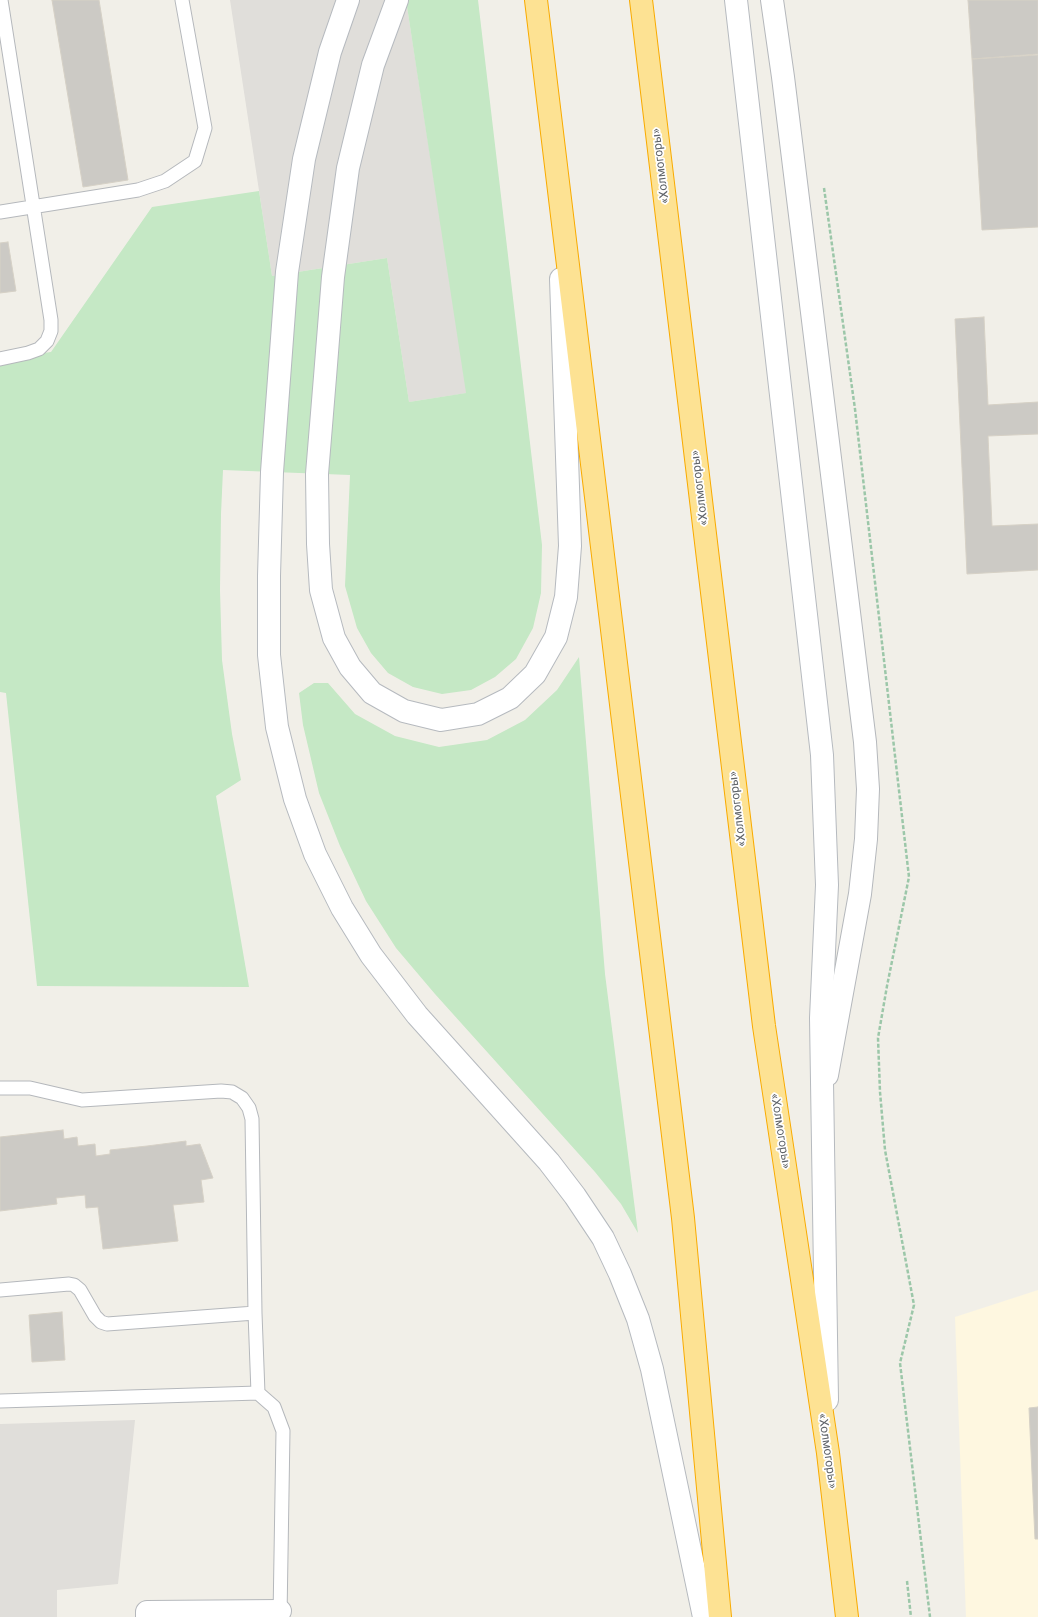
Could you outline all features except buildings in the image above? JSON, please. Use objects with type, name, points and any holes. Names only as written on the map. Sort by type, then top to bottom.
[{"type":"highway","points":[[536,0],[683,1218],[720,1617]]},
{"type":"highway","name":"«Холмогоры»","points":[[641,0],[764,1026],[828,1452],[847,1617]]},
{"type":"main road","points":[[348,0],[330,52],[304,159],[287,272],[272,472],[269,647],[277,728],[293,792],[315,854],[342,908],[371,956],[416,1015],[549,1162],[575,1196],[603,1238],[620,1274],[638,1319],[652,1369],[704,1617]]},
{"type":"main road","points":[[397,0],[373,65],[348,168],[333,277],[317,474],[318,544],[321,590],[334,638],[350,667],[372,693],[404,711],[441,720],[478,714],[510,698],[535,674],[556,637],[566,597],[570,546],[558,180]]},
{"type":"main road","points":[[736,0],[822,755],[827,885],[821,1018],[828,1452]]},
{"type":"main road","points":[[772,0],[785,93],[864,734],[868,789],[866,840],[860,894],[822,1104]]},
{"type":"main road","points":[[147,1617],[147,1612],[280,1614]]},
{"type":"lane","points":[[0,0],[51,320],[51,331],[46,341],[38,349],[28,353],[0,359]]},
{"type":"lane","points":[[0,212],[138,190],[165,181],[195,161],[205,128],[182,0]]},
{"type":"lane","points":[[0,1088],[30,1088],[82,1100],[221,1091],[232,1092],[242,1098],[249,1108],[252,1119],[255,1313],[258,1393]]},
{"type":"lane","points":[[0,1290],[69,1284],[74,1285],[80,1290],[95,1316],[101,1322],[107,1324],[255,1313]]},
{"type":"lane","points":[[0,1401],[258,1393],[274,1407],[283,1431],[280,1614]]},
{"type":"path","points":[[906,1581],[911,1617]]},
{"type":"shaded area","points":[[230,0],[406,0],[467,393],[409,402],[387,258],[272,276]]},
{"type":"shaded area","points":[[1038,1290],[1038,1617],[966,1617],[955,1317]]},
{"type":"shaded area","points":[[135,1420],[118,1584],[57,1590],[57,1617],[0,1617],[0,1424]]},
{"type":"green space","points":[[406,0],[478,0],[542,545],[541,593],[533,628],[516,659],[495,677],[471,690],[442,694],[413,687],[388,673],[371,653],[357,628],[345,586],[350,475],[223,470],[220,590],[222,660],[232,734],[241,780],[216,796],[249,987],[37,986],[6,693],[0,692],[0,359],[51,352],[152,207],[259,191],[272,276],[387,258],[409,402],[466,393]]},
{"type":"green space","points":[[579,657],[605,974],[638,1233],[621,1204],[595,1172],[435,994],[396,948],[366,901],[340,846],[319,793],[303,725],[299,693],[314,683],[328,683],[355,714],[395,736],[439,747],[487,740],[525,720],[557,690]]}]
